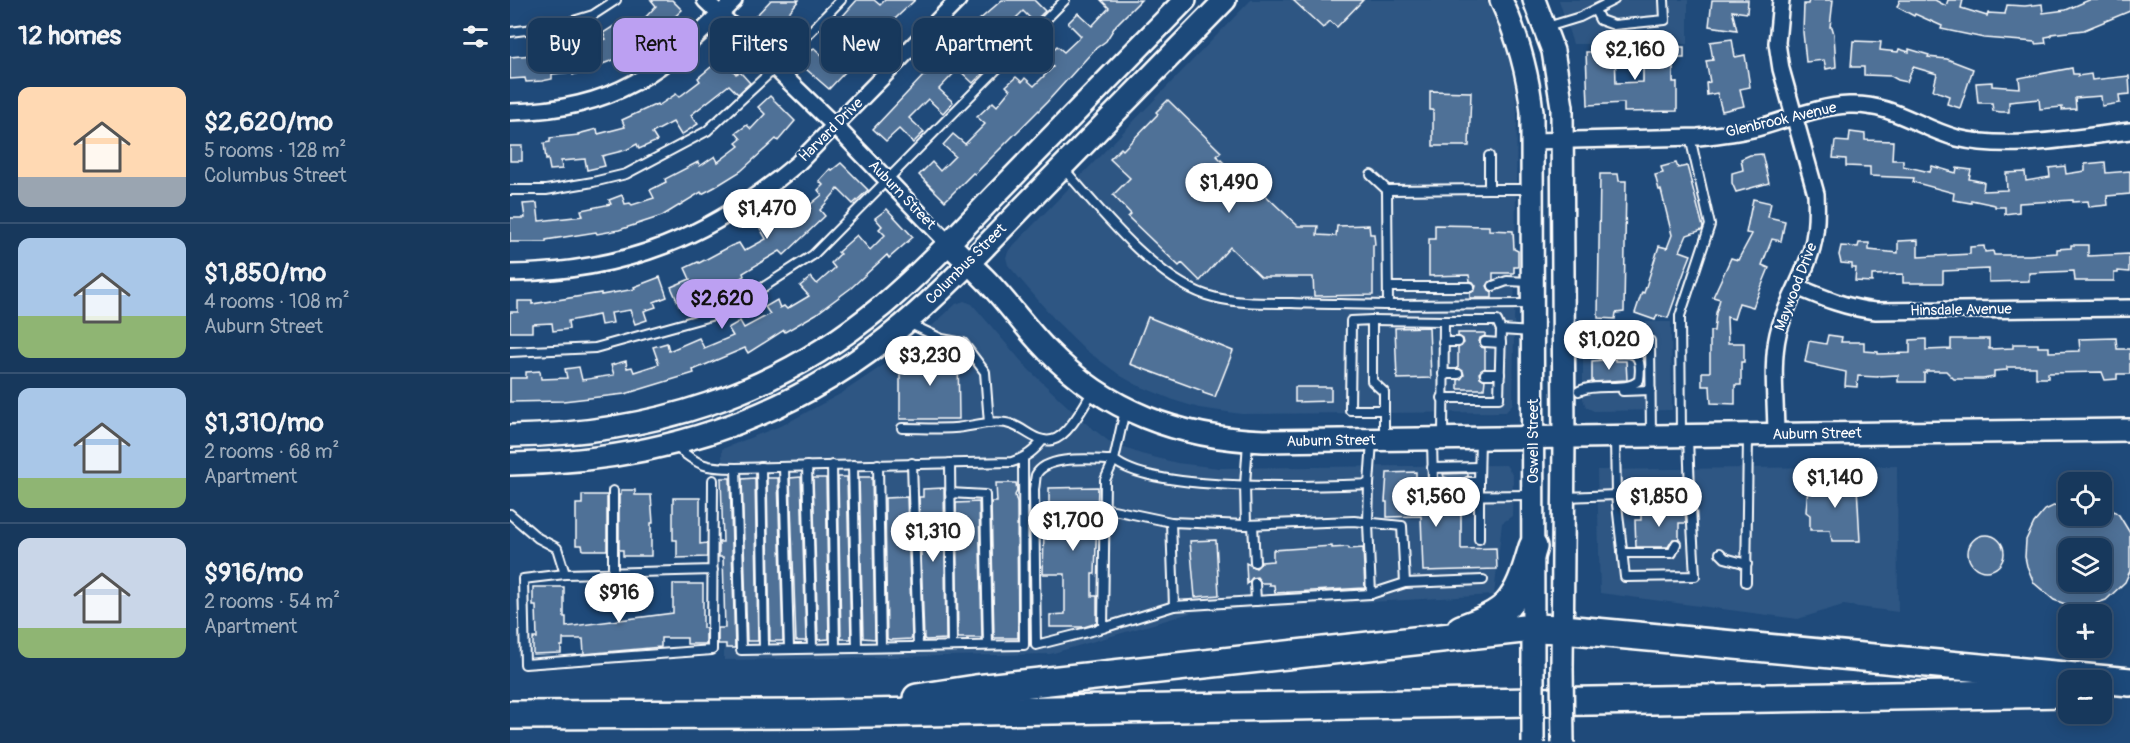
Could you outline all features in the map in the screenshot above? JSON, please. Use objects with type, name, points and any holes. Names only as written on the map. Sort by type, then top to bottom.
[{"type":"highway","points":[[1437,639],[1485,620],[1508,605],[1524,576],[1533,547]]},
{"type":"highway","points":[[807,714],[976,689],[1533,628],[2130,682]]},
{"type":"highway","points":[[2112,693],[2130,692]]},
{"type":"highway","points":[[510,715],[807,714],[2058,693]]},
{"type":"main road","name":"Columbus Street","points":[[510,436],[588,432],[627,426],[685,412],[740,392],[810,357],[852,330],[912,280],[1185,0]]},
{"type":"main road","name":"Columbus Street","points":[[510,464],[592,460],[673,444],[741,422],[789,401],[825,381],[868,353],[906,322],[968,263],[1225,0]]},
{"type":"main road","name":"Oswell Street","points":[[1501,0],[1523,56],[1529,86],[1533,141],[1533,743]]},
{"type":"main road","name":"Oswell Street","points":[[1534,0],[1545,28],[1559,81],[1563,141],[1564,343],[1572,391],[1564,439],[1563,743]]},
{"type":"main road","name":"Auburn Street","points":[[948,243],[984,279],[1047,350],[1094,390],[1126,409],[1178,430],[1203,436],[1248,441],[1564,439],[2130,430]]},
{"type":"street","name":"Auburn Street","points":[[705,0],[724,18]]},
{"type":"street","points":[[510,112],[561,108],[620,91],[669,62],[734,0]]},
{"type":"street","name":"Harvard Drive","points":[[510,273],[574,269],[644,254],[678,241],[741,207],[771,187],[798,163],[958,0]]},
{"type":"street","name":"Maywood Drive","points":[[1776,435],[1775,351],[1783,317],[1812,251],[1818,214],[1816,194],[1781,69],[1777,43],[1781,0]]},
{"type":"street","name":"Auburn Street","points":[[779,72],[835,126],[948,243]]},
{"type":"street","name":"Glenbrook Avenue","points":[[1533,141],[1724,134],[1756,128],[1831,107],[1849,105],[1870,105],[1890,110],[1934,130],[1957,138],[1981,142],[2006,144],[2130,131]]},
{"type":"street","name":"Hinsdale Avenue","points":[[1797,287],[1834,303],[1876,311],[2130,308]]},
{"type":"lane","points":[[510,32],[557,26],[593,15],[616,0]]},
{"type":"lane","points":[[809,33],[841,0]]},
{"type":"lane","points":[[510,352],[594,348],[725,312],[813,255],[1065,0]]},
{"type":"lane","points":[[1545,28],[1580,17],[1614,0]]},
{"type":"lane","points":[[1595,10],[1600,20],[1614,25],[1665,20],[1664,0]]},
{"type":"lane","points":[[510,190],[546,190],[626,174],[707,131],[771,72]]},
{"type":"lane","points":[[1615,438],[1616,495],[1625,578],[1695,576],[1685,436],[1680,316],[1710,225],[1690,137]]},
{"type":"lane","points":[[1488,156],[1489,189]]},
{"type":"lane","points":[[1062,166],[1104,214],[1140,250],[1172,278],[1204,294],[1239,303],[1533,304]]},
{"type":"lane","points":[[1371,175],[1387,190],[1533,189]]},
{"type":"lane","points":[[1387,190],[1388,305]]},
{"type":"lane","points":[[1493,286],[1507,281],[1533,282]]},
{"type":"lane","points":[[1388,287],[1470,287]]},
{"type":"lane","points":[[1371,594],[1369,484],[1384,410],[1384,392],[1372,381],[1372,320]]},
{"type":"lane","points":[[1384,410],[1350,410],[1351,321],[1497,321],[1501,330],[1499,398],[1442,398]]},
{"type":"lane","points":[[1444,321],[1442,398],[1432,468],[1433,496],[1533,495]]},
{"type":"lane","points":[[906,322],[942,339],[963,343],[986,372],[989,423]]},
{"type":"lane","points":[[1501,330],[1533,332]]},
{"type":"lane","points":[[1564,343],[1650,341],[1651,437]]},
{"type":"lane","points":[[1443,342],[1458,342]]},
{"type":"lane","points":[[1485,342],[1501,343]]},
{"type":"lane","points":[[1572,391],[1587,387],[1630,386],[1639,380],[1640,359],[1637,356],[1630,353],[1600,354],[1587,343]]},
{"type":"lane","points":[[1443,374],[1458,374]]},
{"type":"lane","points":[[1485,374],[1500,374]]},
{"type":"lane","points":[[902,428],[956,429],[989,423],[1012,425],[1043,440],[1053,440],[1069,428],[1094,390]]},
{"type":"lane","points":[[1572,391],[1651,390]]},
{"type":"lane","points":[[1103,628],[1105,480],[1114,460],[1126,409]]},
{"type":"lane","points":[[1746,582],[1748,435]]},
{"type":"lane","points":[[1479,438],[1479,539]]},
{"type":"lane","points":[[673,444],[701,465],[710,468],[736,468],[1012,462],[1033,452],[1043,440]]},
{"type":"lane","points":[[1248,441],[1245,485],[1255,562]]},
{"type":"lane","points":[[736,468],[741,650],[1024,645],[1023,458]]},
{"type":"lane","points":[[1369,484],[1198,483],[1169,479],[1122,466],[1114,460],[1059,460],[1045,465],[1036,476],[1034,489],[1036,645],[1103,628],[1174,606],[1371,594],[1405,583],[1483,580]]},
{"type":"lane","points":[[950,462],[952,646]]},
{"type":"lane","points":[[912,463],[918,646]]},
{"type":"lane","points":[[878,464],[881,647]]},
{"type":"lane","points":[[832,465],[835,648]]},
{"type":"lane","points":[[853,465],[858,647]]},
{"type":"lane","points":[[807,466],[812,648]]},
{"type":"lane","points":[[760,467],[764,649]]},
{"type":"lane","points":[[784,467],[789,649]]},
{"type":"lane","points":[[1432,468],[1479,467]]},
{"type":"lane","points":[[713,480],[713,570],[712,650],[525,664],[523,579],[565,574],[713,570]]},
{"type":"lane","points":[[1740,495],[1748,480]]},
{"type":"lane","points":[[1468,482],[1479,482]]},
{"type":"lane","points":[[1433,483],[1444,483]]},
{"type":"lane","points":[[1564,497],[1690,490]]},
{"type":"lane","points":[[613,491],[613,572]]},
{"type":"lane","points":[[1676,491],[1676,501]]},
{"type":"lane","points":[[950,493],[985,495],[988,645]]},
{"type":"lane","points":[[1104,508],[1171,522],[1249,525],[1354,521],[1402,526],[1405,583]]},
{"type":"lane","points":[[510,514],[538,538],[558,548],[565,574]]},
{"type":"lane","points":[[1171,522],[1174,606]]},
{"type":"lane","points":[[1622,553],[1672,553],[1676,544]]},
{"type":"lane","points":[[1720,553],[1725,558],[1747,564]]},
{"type":"lane","points":[[1255,583],[1256,601]]},
{"type":"shaded area","points":[[1251,0],[1486,0],[1505,44],[1514,84],[1517,112],[1513,403],[1506,412],[1241,414],[1199,408],[1137,385],[1087,351],[1057,322],[1008,265],[1006,257],[1009,250]]},
{"type":"shaded area","points":[[1559,0],[1688,0],[1688,44],[1573,44]]},
{"type":"shaded area","points":[[964,301],[972,304],[1028,369],[1083,421],[1111,443],[1141,454],[1177,463],[1219,468],[1506,465],[1513,475],[1512,516],[1502,523],[1494,595],[1194,612],[1050,654],[724,660],[722,449],[785,424],[842,393],[888,362],[956,304]]},
{"type":"shaded area","points":[[1583,322],[1671,322],[1672,410],[1594,411],[1586,407],[1583,399]]},
{"type":"shaded area","points":[[1897,466],[1898,612],[1843,605],[1798,619],[1600,593],[1597,470]]},
{"type":"shaded area","points":[[597,587],[598,590],[618,592],[613,596],[612,606],[608,607],[602,602],[595,603],[593,588]]},
{"type":"building","points":[[651,0],[672,0],[682,10],[673,18],[645,18],[656,6]]},
{"type":"building","points":[[771,0],[799,0],[786,18],[754,18]]},
{"type":"building","points":[[857,0],[874,0],[880,5],[885,0],[915,0],[896,18],[841,18]]},
{"type":"building","points":[[1002,0],[1034,0],[1045,11],[1038,18],[1030,18],[1023,11],[1016,18],[982,18]]},
{"type":"building","points":[[1101,0],[1141,0],[1116,25],[1106,41],[1095,49],[1047,102],[945,201],[919,175],[932,162],[940,171],[955,156],[943,145],[953,134],[965,144],[985,124],[977,117],[993,102],[997,106],[1010,90],[1006,86],[1016,77],[1022,82],[1025,78],[1034,86],[1048,72],[1053,72],[1053,48],[1057,46],[1064,52],[1081,36],[1068,23],[1078,13],[1092,26],[1109,8]]},
{"type":"building","points":[[1293,0],[1363,0],[1337,27],[1330,21],[1323,28]]},
{"type":"building","points":[[1712,0],[1748,0],[1747,13],[1732,11],[1737,30],[1709,26]]},
{"type":"building","points":[[1809,0],[1833,0],[1830,27],[1834,34],[1836,67],[1826,69],[1824,60],[1806,62],[1803,32],[1804,4],[1808,4]]},
{"type":"building","points":[[1900,0],[1935,0],[1946,6],[1948,0],[1963,0],[1961,8],[1987,16],[1988,13],[2005,14],[2007,5],[2042,4],[2043,13],[2066,10],[2089,0],[2130,0],[2130,11],[2084,30],[2051,34],[2045,37],[2046,43],[2035,44],[2035,42],[1984,38],[1941,29],[1942,26],[1897,7]]},
{"type":"building","points":[[613,27],[613,60],[601,65],[601,41],[606,39],[603,33]]},
{"type":"building","points":[[1732,39],[1735,57],[1745,55],[1750,87],[1740,89],[1744,106],[1722,111],[1717,93],[1707,95],[1706,83],[1710,82],[1706,61],[1713,60],[1710,42]]},
{"type":"building","points":[[1853,41],[1881,42],[1880,50],[1898,52],[1899,49],[1909,52],[1909,49],[1929,55],[1928,57],[1947,59],[1973,69],[1960,108],[1947,104],[1949,96],[1933,90],[1937,74],[1913,67],[1907,82],[1891,76],[1864,75],[1864,67],[1851,67]]},
{"type":"building","points":[[1633,47],[1684,47],[1684,58],[1673,58],[1673,82],[1677,82],[1677,111],[1624,112],[1624,103],[1588,105],[1586,52],[1615,51],[1616,83],[1643,82],[1643,58],[1634,58]]},
{"type":"building","points":[[814,48],[821,54],[821,72],[845,72],[829,89],[809,72],[809,53]]},
{"type":"building","points":[[528,55],[528,72],[573,72],[552,74],[552,79],[542,81],[526,82],[525,78],[510,79],[510,57]]},
{"type":"building","points":[[710,68],[710,72],[734,72],[736,74],[740,72],[750,83],[738,94],[729,85],[691,115],[698,124],[681,135],[673,122],[652,133],[657,141],[639,149],[637,144],[626,150],[602,156],[605,166],[587,170],[585,159],[561,161],[562,169],[550,170],[544,143],[550,142],[550,138],[579,135],[597,129],[598,134],[625,127],[622,120],[657,104],[658,106],[676,94],[679,97],[700,81],[698,78]]},
{"type":"building","points":[[2072,68],[2073,74],[2078,74],[2078,76],[2091,74],[2092,80],[2129,76],[2130,94],[2119,95],[2120,103],[2102,106],[2101,96],[2075,98],[2076,109],[2062,110],[2062,107],[2040,109],[2039,99],[2009,102],[2009,112],[1993,111],[1992,103],[1978,103],[1976,83],[1992,82],[1992,86],[2020,88],[2019,78]]},
{"type":"building","points":[[929,72],[955,72],[939,89],[953,102],[943,113],[928,99],[909,118],[924,132],[913,143],[899,129],[886,141],[873,129]]},
{"type":"building","points":[[961,72],[984,72],[973,83]]},
{"type":"building","points":[[1430,91],[1471,92],[1469,146],[1433,146],[1433,110],[1430,110]]},
{"type":"building","points":[[770,96],[795,121],[778,141],[776,139],[741,171],[715,187],[702,194],[701,192],[662,216],[619,230],[546,240],[546,242],[510,242],[510,218],[525,218],[523,204],[537,203],[539,221],[583,216],[581,210],[611,204],[609,200],[622,195],[625,204],[632,205],[654,198],[650,190],[666,182],[665,179],[698,162],[700,166],[715,156],[718,162],[739,146],[736,143],[741,139],[736,133],[747,125],[751,129],[765,114],[758,107]]},
{"type":"building","points":[[1168,100],[1221,152],[1217,156],[1239,178],[1243,174],[1298,226],[1318,226],[1317,235],[1336,236],[1337,226],[1369,225],[1370,234],[1374,234],[1375,245],[1373,245],[1373,295],[1314,296],[1313,277],[1261,277],[1230,247],[1200,281],[1182,263],[1179,266],[1128,217],[1131,214],[1113,195],[1130,178],[1110,159],[1121,148],[1123,150],[1158,114],[1156,112]]},
{"type":"building","points":[[1850,132],[1865,134],[1865,140],[1893,141],[1892,160],[1903,160],[1903,166],[1930,172],[1932,166],[1956,173],[1957,168],[1971,170],[1969,179],[1984,182],[1983,191],[2007,190],[2006,173],[2025,172],[2026,181],[2050,177],[2049,168],[2065,166],[2066,174],[2085,171],[2085,164],[2105,162],[2106,173],[2130,171],[2130,194],[2107,196],[2108,205],[2089,207],[2088,201],[2073,202],[2073,200],[2019,203],[2019,212],[2005,214],[2005,207],[1995,207],[1995,205],[1971,200],[1971,203],[1953,200],[1954,193],[1913,182],[1914,178],[1870,176],[1870,167],[1846,166],[1846,159],[1833,158],[1835,141],[1849,142]]},
{"type":"building","points":[[510,146],[522,146],[522,161],[510,161]]},
{"type":"building","points":[[1762,154],[1769,183],[1736,192],[1732,183],[1732,173],[1743,170],[1741,159],[1750,155]]},
{"type":"building","points":[[841,163],[868,190],[853,204],[838,189],[820,210],[825,216],[784,255],[780,251],[743,273],[744,276],[723,289],[721,286],[679,305],[671,287],[690,279],[685,268],[739,243],[744,251],[766,239],[760,228],[780,217],[779,215],[788,206],[796,216],[822,195],[818,190],[823,185],[819,181],[830,169],[832,170]]},
{"type":"building","points":[[1676,163],[1678,168],[1687,166],[1703,227],[1702,230],[1687,235],[1680,251],[1691,255],[1668,318],[1657,315],[1655,320],[1635,313],[1659,246],[1667,248],[1672,235],[1655,175],[1663,173],[1661,167]]},
{"type":"building","points":[[1600,174],[1618,174],[1619,181],[1626,181],[1624,312],[1616,313],[1615,319],[1598,318]]},
{"type":"building","points":[[1753,199],[1771,203],[1768,217],[1785,221],[1781,241],[1772,239],[1762,265],[1769,268],[1753,307],[1739,303],[1734,319],[1727,317],[1728,343],[1744,343],[1741,385],[1735,385],[1735,404],[1711,403],[1710,386],[1702,386],[1702,372],[1710,372],[1710,331],[1714,331],[1720,299],[1713,297],[1731,258],[1738,260],[1752,234],[1746,233]]},
{"type":"building","points":[[887,209],[913,237],[889,258],[887,255],[851,288],[816,314],[785,332],[784,330],[748,353],[745,348],[693,370],[694,373],[625,394],[563,401],[510,402],[510,378],[526,378],[526,372],[540,371],[541,379],[567,378],[565,369],[579,367],[582,380],[614,375],[611,365],[626,361],[627,368],[632,367],[634,372],[659,364],[653,347],[667,343],[669,351],[699,338],[704,348],[733,336],[728,328],[740,321],[744,328],[770,314],[765,307],[777,300],[780,308],[784,306],[787,309],[809,296],[800,286],[811,277],[817,284],[835,268],[831,263],[840,254],[838,252],[857,235],[870,250],[885,235],[879,229],[882,226],[875,218]]},
{"type":"building","points":[[1435,225],[1489,226],[1489,230],[1513,231],[1514,249],[1518,251],[1518,267],[1514,267],[1514,273],[1493,273],[1493,280],[1487,286],[1492,292],[1492,298],[1470,298],[1470,293],[1475,290],[1476,286],[1470,281],[1469,275],[1429,276],[1429,239],[1435,239]]},
{"type":"building","points":[[1918,240],[1918,257],[1970,254],[1970,247],[1984,246],[1985,252],[1993,251],[1994,255],[2029,255],[2057,253],[2057,249],[2071,248],[2071,245],[2088,245],[2088,256],[2129,254],[2129,272],[2114,273],[2114,281],[2075,281],[2074,271],[2029,273],[2029,281],[1989,282],[1989,269],[1943,271],[1943,283],[1903,283],[1903,274],[1872,275],[1872,282],[1855,281],[1856,268],[1852,268],[1852,264],[1841,263],[1839,255],[1841,246],[1858,247],[1859,243],[1869,243],[1869,250],[1898,253],[1898,241]]},
{"type":"building","points":[[660,277],[667,297],[654,302],[656,307],[644,311],[647,320],[635,324],[630,310],[611,313],[613,323],[601,325],[599,315],[568,321],[569,329],[553,331],[552,323],[532,324],[532,332],[510,332],[510,312],[518,312],[518,301],[532,301],[532,304],[601,293],[601,295],[635,289],[634,287]]},
{"type":"building","points":[[1148,317],[1233,351],[1215,397],[1130,364]]},
{"type":"building","points":[[1429,327],[1431,378],[1397,379],[1395,328]]},
{"type":"building","points":[[1458,333],[1485,333],[1479,342],[1481,347],[1485,348],[1485,368],[1479,373],[1480,377],[1485,380],[1484,389],[1458,389],[1458,380],[1464,375],[1463,371],[1458,368],[1458,348],[1464,343]]},
{"type":"building","points":[[1828,335],[1842,337],[1841,342],[1864,342],[1864,351],[1878,352],[1878,354],[1910,353],[1910,340],[1926,339],[1926,350],[1951,349],[1951,339],[1989,339],[1989,349],[2013,348],[2013,344],[2038,344],[2038,347],[2049,347],[2049,352],[2080,351],[2079,339],[2116,338],[2117,349],[2130,349],[2130,374],[2117,374],[2117,379],[2105,380],[2102,372],[2048,373],[2048,378],[2036,378],[2036,367],[2007,367],[2007,370],[1994,371],[1994,377],[1983,379],[1954,379],[1946,371],[1926,371],[1924,382],[1898,382],[1898,375],[1858,376],[1857,387],[1845,386],[1846,372],[1805,362],[1809,341],[1826,344]]},
{"type":"building","points":[[958,354],[959,419],[900,419],[900,372],[905,372],[905,355]]},
{"type":"building","points":[[1615,359],[1615,361],[1626,361],[1627,380],[1592,382],[1592,361]]},
{"type":"building","points":[[1295,387],[1331,387],[1331,401],[1295,402]]},
{"type":"building","points":[[1416,472],[1416,501],[1461,502],[1461,549],[1496,548],[1497,569],[1423,571],[1421,516],[1387,517],[1387,502],[1385,502],[1387,473]]},
{"type":"building","points":[[1468,473],[1462,483],[1468,490],[1444,490],[1450,482],[1443,474]]},
{"type":"building","points":[[1836,476],[1851,476],[1851,480],[1857,486],[1860,541],[1832,541],[1830,530],[1810,530],[1810,515],[1806,512],[1808,487],[1817,483],[1822,487],[1836,487]]},
{"type":"building","points":[[801,477],[806,641],[796,641],[790,478]]},
{"type":"building","points":[[838,477],[847,477],[851,639],[841,639]]},
{"type":"building","points":[[859,477],[872,477],[875,639],[863,638]]},
{"type":"building","points":[[721,478],[730,478],[735,648],[726,648],[726,644],[718,644],[718,628],[725,628],[723,557],[719,557],[719,542],[723,542]]},
{"type":"building","points":[[755,478],[758,641],[747,641],[742,479]]},
{"type":"building","points":[[767,478],[778,478],[783,641],[770,641]]},
{"type":"building","points":[[813,478],[826,478],[829,639],[818,640]]},
{"type":"building","points":[[996,483],[1016,483],[1018,638],[994,638],[991,502],[997,502]]},
{"type":"building","points":[[1098,487],[1095,574],[1092,574],[1092,596],[1097,596],[1097,623],[1084,627],[1050,627],[1050,615],[1065,614],[1065,574],[1043,574],[1044,531],[1049,531],[1049,488]]},
{"type":"building","points":[[944,488],[946,639],[926,640],[924,639],[919,497],[923,497],[923,489]]},
{"type":"building","points":[[621,490],[635,490],[635,495],[651,495],[653,523],[651,523],[651,556],[623,556],[623,550],[619,550],[619,495],[621,495]]},
{"type":"building","points":[[582,495],[607,495],[607,550],[583,550],[582,545],[576,545],[576,504],[582,504]]},
{"type":"building","points":[[907,497],[912,639],[890,640],[887,639],[885,498]]},
{"type":"building","points":[[673,498],[700,498],[700,544],[707,543],[707,557],[677,558],[677,540],[673,540]]},
{"type":"building","points":[[979,502],[982,638],[958,638],[956,503]]},
{"type":"building","points":[[2058,504],[2058,526],[2112,526],[2112,510],[2119,515],[2130,533],[2130,571],[2125,582],[2106,600],[2095,604],[2065,604],[2054,600],[2034,583],[2027,566],[2026,540],[2034,523],[2045,510]]},
{"type":"building","points":[[1685,508],[1686,523],[1679,523],[1679,539],[1673,539],[1668,547],[1636,547],[1635,520],[1641,520],[1641,512]]},
{"type":"building","points":[[1986,535],[1999,540],[2004,553],[1999,566],[1986,571],[1973,566],[1968,553],[1973,540]]},
{"type":"building","points":[[1216,540],[1219,595],[1195,597],[1190,541]]},
{"type":"building","points":[[1332,546],[1332,548],[1363,548],[1365,588],[1275,593],[1274,585],[1261,583],[1257,577],[1252,578],[1247,584],[1246,563],[1256,568],[1261,562],[1273,561],[1273,550]]},
{"type":"building","points":[[673,584],[703,584],[703,628],[706,628],[706,644],[687,644],[687,638],[661,638],[661,647],[584,654],[583,639],[563,639],[561,653],[533,654],[533,638],[537,638],[533,587],[564,587],[566,627],[673,613]]}]
